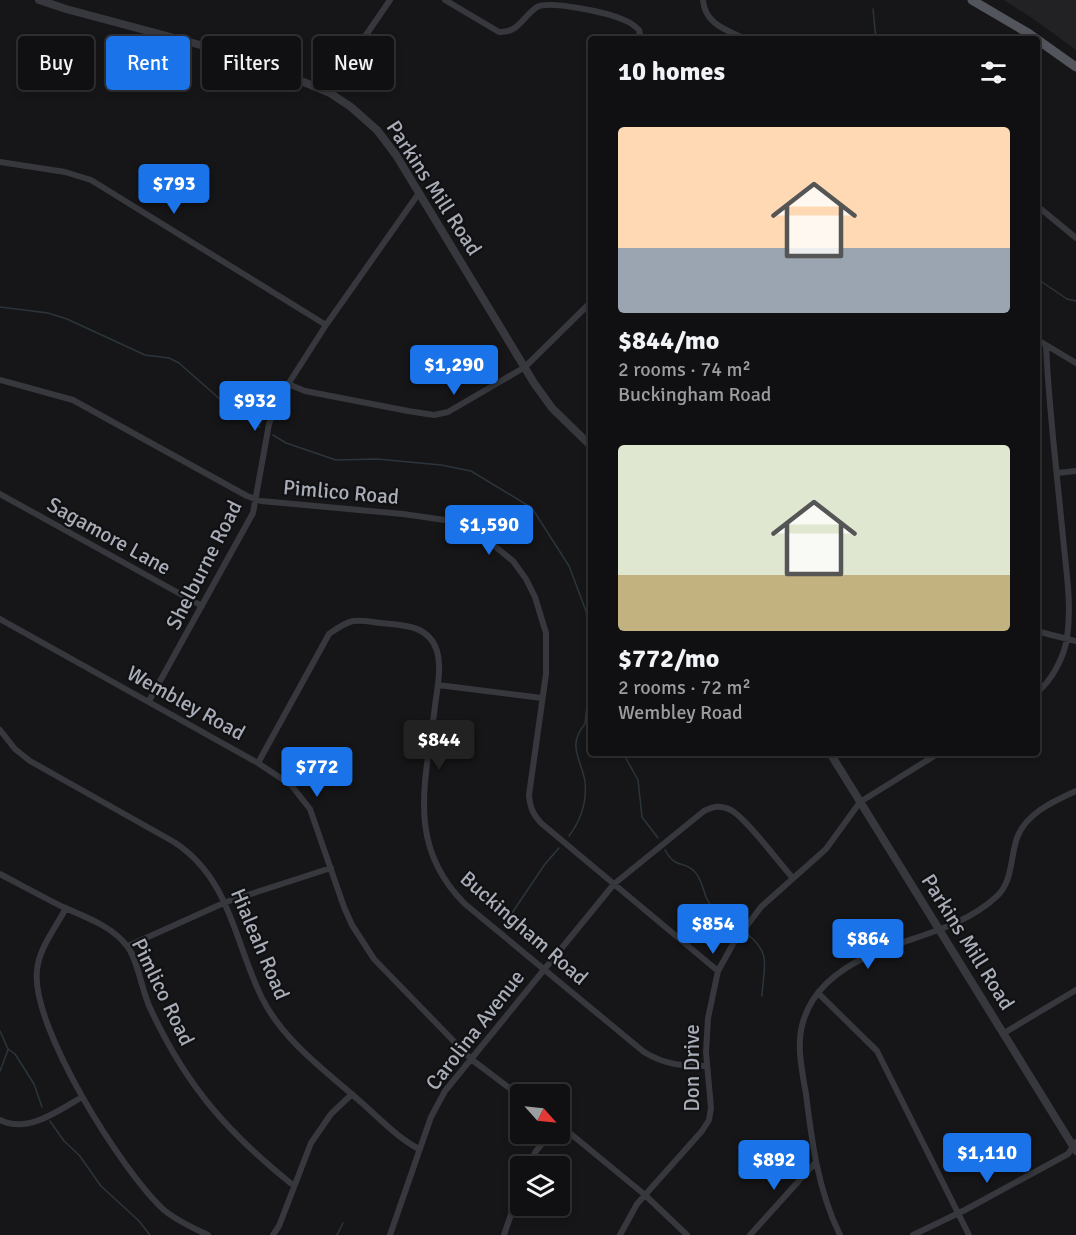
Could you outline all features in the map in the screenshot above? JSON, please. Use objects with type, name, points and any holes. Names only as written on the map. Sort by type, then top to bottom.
[{"type":"main road","points":[[972,0],[1026,36]]},
{"type":"main road","points":[[1040,45],[1076,67]]},
{"type":"street","name":"Parkins Mill Road","points":[[39,0],[208,47],[277,71],[330,93],[359,112],[377,130],[396,155],[552,408],[588,443]]},
{"type":"street","points":[[330,93],[342,70],[390,0]]},
{"type":"street","points":[[446,0],[499,32],[516,28],[537,7],[548,4],[624,19],[639,30],[640,36]]},
{"type":"street","points":[[704,0],[705,13],[712,22],[740,36]]},
{"type":"street","points":[[0,162],[65,172],[91,180],[326,325]]},
{"type":"street","name":"Shelburne Road","points":[[149,701],[253,513],[273,410],[326,325],[419,193]]},
{"type":"street","points":[[1040,208],[1076,238]]},
{"type":"street","points":[[288,384],[305,391],[434,415],[455,410],[525,367],[588,305]]},
{"type":"street","points":[[1040,342],[1076,363]]},
{"type":"street","points":[[1040,688],[1052,675],[1066,640],[1069,616],[1046,346]]},
{"type":"street","name":"Pimlico Road","points":[[0,380],[73,400],[255,499],[267,503],[442,519],[461,524],[480,534],[513,561],[535,597],[546,633],[547,655],[529,795],[531,809],[541,823],[718,971]]},
{"type":"street","points":[[1057,473],[1076,471]]},
{"type":"street","name":"Sagamore Lane","points":[[0,494],[202,606]]},
{"type":"street","name":"Wembley Road","points":[[0,619],[149,701],[258,763],[285,781],[303,799],[317,825],[352,925],[370,954],[471,1059],[510,1088]]},
{"type":"street","name":"Buckingham Road","points":[[258,763],[329,634],[355,621],[412,626],[420,630],[433,642],[439,659],[438,685],[424,797],[424,824],[434,863],[453,892],[644,1052],[672,1065],[707,1066]]},
{"type":"street","points":[[1040,633],[1076,641]]},
{"type":"street","points":[[438,685],[542,698]]},
{"type":"street","name":"Hialeah Road","points":[[0,730],[15,749],[30,761],[186,849],[203,866],[226,902],[248,967],[268,1010],[290,1039],[388,1126],[419,1149]]},
{"type":"street","name":"Parkins Mill Road","points":[[832,756],[1075,1146]]},
{"type":"street","name":"Don Drive","points":[[620,1235],[637,1204],[702,1131],[709,1120],[711,1108],[707,1066],[708,1018],[718,971],[733,944],[750,920],[826,849],[860,802],[934,756]]},
{"type":"street","points":[[840,1235],[826,1203],[815,1162],[800,1046],[802,1023],[818,993],[834,976],[868,956],[950,927],[996,897],[1009,878],[1017,837],[1027,821],[1046,807],[1075,794]]},
{"type":"street","name":"Carolina Avenue","points":[[390,1235],[419,1149],[439,1100],[450,1083],[614,884],[704,811],[719,806],[738,815],[793,878]]},
{"type":"street","points":[[128,946],[226,902],[331,868]]},
{"type":"street","name":"Pimlico Road","points":[[0,874],[98,924],[128,946],[150,1009],[204,1101],[233,1133],[294,1186]]},
{"type":"street","points":[[66,908],[40,956],[36,971],[46,1019],[62,1058],[82,1097],[127,1168],[149,1195],[174,1218],[208,1235]]},
{"type":"street","points":[[1004,1033],[1076,990]]},
{"type":"street","points":[[818,993],[877,1051],[969,1235]]},
{"type":"street","points":[[273,1235],[279,1226],[307,1151],[318,1130],[352,1094]]},
{"type":"street","points":[[0,1120],[8,1124],[24,1125],[55,1113],[82,1097]]},
{"type":"street","points":[[570,1133],[645,1195],[687,1235]]},
{"type":"street","points":[[913,1235],[1068,1154],[1075,1146]]},
{"type":"street","points":[[750,1235],[815,1162]]},
{"type":"street","points":[[504,1235],[510,1216]]},
{"type":"shaded area","points":[[1004,0],[1076,0],[1076,50],[1032,18]]},
{"type":"waterway","points":[[873,9],[876,36]]},
{"type":"waterway","points":[[1040,281],[1067,299],[1076,301]]},
{"type":"waterway","points":[[0,307],[48,313],[67,319],[145,355],[169,358],[179,363],[231,409],[260,427]]},
{"type":"waterway","points":[[273,435],[286,443],[336,460],[377,459],[441,465],[471,471],[532,508],[569,566],[586,611],[588,623]]},
{"type":"waterway","points":[[569,836],[580,817],[585,797],[585,782],[576,746],[579,732],[585,724],[588,694]]},
{"type":"waterway","points":[[625,756],[638,780],[642,817],[658,838]]},
{"type":"waterway","points":[[510,916],[545,864],[559,848]]},
{"type":"waterway","points":[[665,850],[676,863],[690,868],[696,874],[715,911],[736,927]]},
{"type":"waterway","points":[[747,934],[760,948],[765,962],[762,996]]},
{"type":"waterway","points":[[0,1031],[8,1049],[15,1054],[34,1084],[42,1107]]},
{"type":"waterway","points":[[0,1071],[8,1050]]},
{"type":"waterway","points":[[50,1121],[64,1141],[79,1155],[101,1186],[139,1221],[150,1235]]},
{"type":"waterway","points":[[337,1235],[343,1223]]}]
